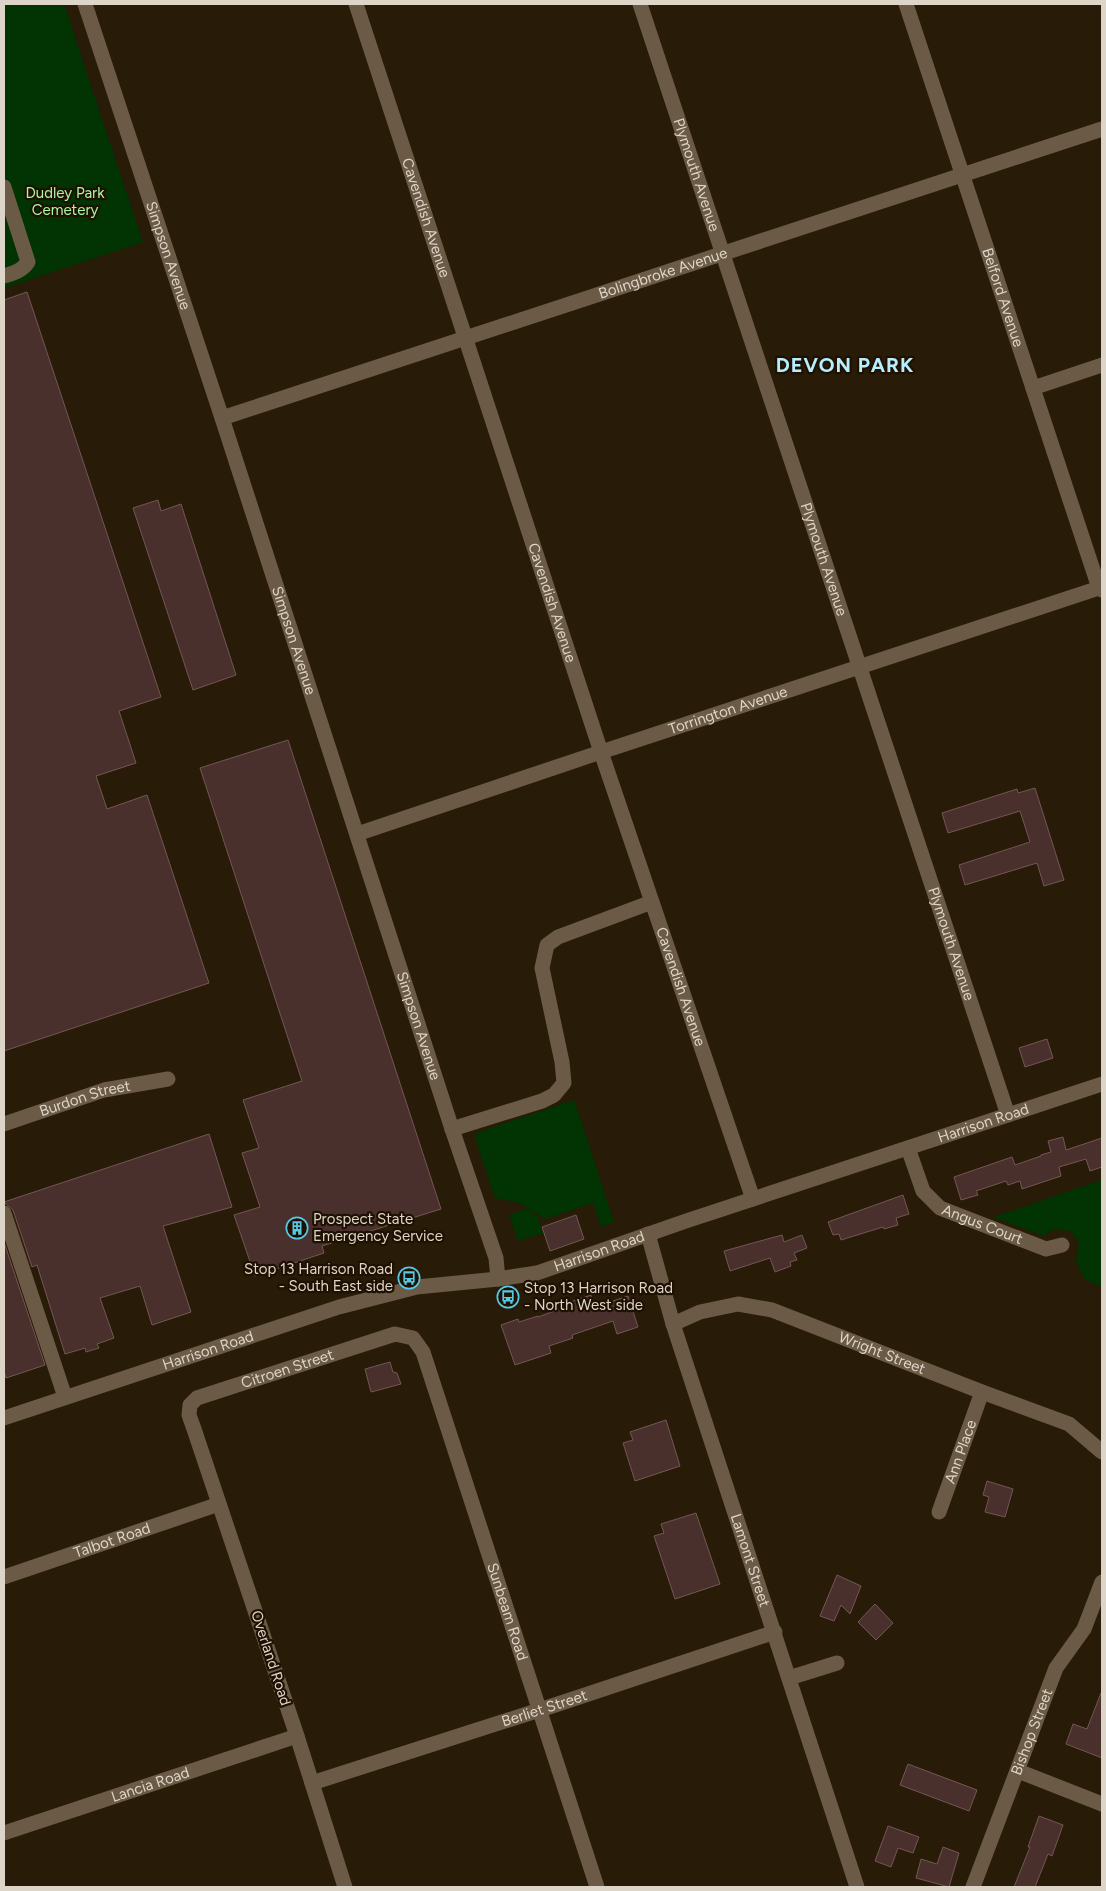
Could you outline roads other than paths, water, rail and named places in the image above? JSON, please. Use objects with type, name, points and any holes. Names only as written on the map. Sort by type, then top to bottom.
[{"type":"street","name":"Simpson Avenue","points":[[85,4],[222,418],[452,1129],[496,1258],[498,1280]]},
{"type":"street","name":"Cavendish Avenue","points":[[356,4],[601,752],[753,1199]]},
{"type":"street","name":"Plymouth Avenue","points":[[640,4],[1008,1115]]},
{"type":"street","name":"Belford Avenue","points":[[906,4],[1100,589]]},
{"type":"street","name":"Bolingbroke Avenue","points":[[222,418],[1102,129]]},
{"type":"street","points":[[4,187],[28,262],[18,272],[4,276]]},
{"type":"street","points":[[1033,388],[1102,365]]},
{"type":"street","name":"Torrington Avenue","points":[[357,834],[860,666],[1100,589]]},
{"type":"street","points":[[452,1129],[542,1101],[554,1095],[564,1083],[562,1062],[542,968],[547,945],[558,937],[652,902]]},
{"type":"street","name":"Burdon Street","points":[[4,1124],[104,1090],[168,1079]]},
{"type":"street","name":"Harrison Road","points":[[4,1418],[339,1307],[417,1287],[498,1280],[537,1273],[648,1234],[1102,1084]]},
{"type":"street","name":"Angus Court","points":[[908,1148],[923,1191],[940,1208],[1046,1250],[1062,1245]]},
{"type":"street","points":[[4,1214],[65,1397]]},
{"type":"street","name":"Lamont Street","points":[[648,1234],[673,1324],[857,1887]]},
{"type":"street","name":"Wright Street","points":[[673,1324],[700,1312],[738,1304],[772,1310],[1069,1424],[1102,1452]]},
{"type":"street","name":"Citroen Street","points":[[194,1429],[189,1415],[190,1404],[197,1398],[394,1334],[413,1338]]},
{"type":"street","name":"Sunbeam Road","points":[[413,1338],[423,1352],[597,1887]]},
{"type":"street","name":"Ann Place","points":[[939,1512],[982,1392]]},
{"type":"street","name":"Overland Road","points":[[194,1429],[297,1736],[345,1887]]},
{"type":"street","name":"Wright Street","points":[[1084,1437],[1102,1442]]},
{"type":"street","name":"Talbot Road","points":[[4,1577],[219,1504]]},
{"type":"street","name":"Bishop Street","points":[[973,1887],[1056,1668],[1084,1629],[1102,1582]]},
{"type":"street","name":"Berliet Street","points":[[312,1783],[775,1632]]},
{"type":"street","points":[[789,1678],[837,1663]]},
{"type":"street","name":"Lancia Road","points":[[4,1833],[297,1736]]},
{"type":"street","points":[[1018,1771],[1102,1804]]},
{"type":"place","name":"Prospect State Emergency Service","points":[[297,1228]]},
{"type":"place","name":"Stop 13 Harrison Road - South East side","points":[[409,1278]]},
{"type":"place","name":"Stop 13 Harrison Road - North West side","points":[[508,1297]]},
{"type":"district","name":"DEVON PARK","points":[[845,365]]},
{"type":"park label","name":"Dudley Park Cemetery","points":[[65,202]]}]
